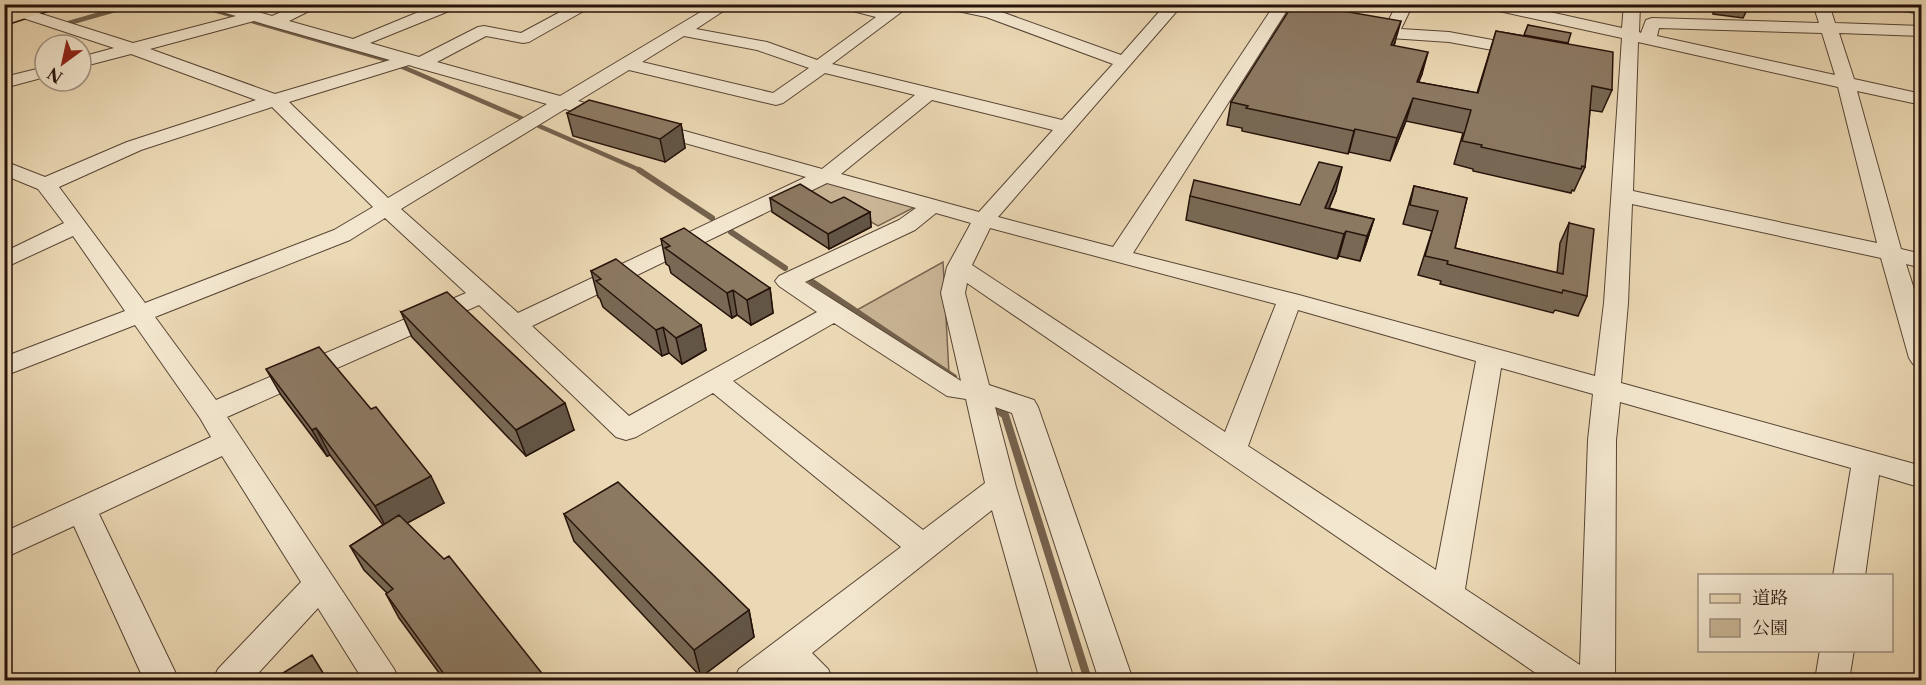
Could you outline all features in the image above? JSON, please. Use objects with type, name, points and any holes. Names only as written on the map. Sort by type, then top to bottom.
[{"type":"main road","points":[[14,16],[49,4]]},
{"type":"street","points":[[210,4],[248,18],[273,22],[354,44],[984,220],[1290,300],[1490,355],[1607,391],[1922,477]]},
{"type":"street","points":[[273,22],[315,4]]},
{"type":"street","points":[[354,44],[453,4]]},
{"type":"street","points":[[45,185],[134,146],[203,122],[412,61],[484,31],[523,38],[588,4]]},
{"type":"street","points":[[4,367],[342,235],[726,4]]},
{"type":"street","points":[[843,4],[897,10]]},
{"type":"street","points":[[945,4],[990,13],[1124,62]]},
{"type":"street","points":[[1058,681],[974,395],[953,293],[968,243],[984,220],[1175,4]]},
{"type":"street","points":[[1390,33],[1405,4]]},
{"type":"street","points":[[1490,4],[1922,100]]},
{"type":"street","points":[[1632,4],[1640,37]]},
{"type":"street","points":[[1821,4],[1846,83],[1891,254],[1922,358]]},
{"type":"street","points":[[1891,4],[1922,9]]},
{"type":"street","points":[[627,64],[776,99],[897,10]]},
{"type":"street","points":[[1504,47],[1516,10]]},
{"type":"street","points":[[1119,256],[1287,11]]},
{"type":"street","points":[[14,16],[75,28],[277,101],[366,189],[388,206],[626,430],[835,312]]},
{"type":"street","points":[[93,59],[248,18]]},
{"type":"street","points":[[1597,681],[1602,440],[1616,303],[1622,195],[1623,70],[1640,37],[1652,23],[1922,31]]},
{"type":"street","points":[[1346,25],[1390,33],[1440,36],[1538,53]]},
{"type":"street","points":[[682,31],[761,46],[822,67],[1066,126]]},
{"type":"street","points":[[4,83],[33,75]]},
{"type":"street","points":[[515,324],[825,176],[928,94]]},
{"type":"street","points":[[4,167],[45,185],[77,225],[211,413],[226,441],[382,681]]},
{"type":"street","points":[[1622,195],[1922,261]]},
{"type":"street","points":[[933,205],[907,225],[787,281],[974,395],[1024,407],[1116,681]]},
{"type":"street","points":[[4,261],[77,225]]},
{"type":"street","points":[[959,267],[1574,681]]},
{"type":"street","points":[[211,413],[481,295]]},
{"type":"street","points":[[1232,450],[1290,300]]},
{"type":"street","points":[[1448,595],[1490,355]]},
{"type":"street","points":[[715,380],[924,548]]},
{"type":"street","points":[[4,546],[226,441]]},
{"type":"street","points":[[1849,574],[1866,462]]},
{"type":"street","points":[[751,681],[1001,487]]},
{"type":"street","points":[[81,508],[160,681]]},
{"type":"street","points":[[230,681],[321,584]]},
{"type":"street","points":[[788,652],[816,681]]},
{"type":"street","points":[[1832,681],[1837,652]]},
{"type":"green space","points":[[829,182],[915,207],[878,226],[847,208],[838,212],[806,193]]},
{"type":"green space","points":[[943,262],[949,373],[855,311]]},
{"type":"building","points":[[1293,4],[1401,21],[1391,45],[1428,52],[1417,82],[1478,93],[1496,31],[1613,52],[1612,90],[1592,86],[1585,167],[1582,166],[1581,169],[1462,141],[1471,110],[1413,98],[1397,138],[1246,108],[1248,106],[1231,102]]},
{"type":"building","points":[[1528,25],[1571,33],[1568,43],[1524,35]]},
{"type":"building","points":[[589,100],[681,124],[660,139],[567,113]]},
{"type":"building","points":[[1319,162],[1342,167],[1325,208],[1374,219],[1367,236],[1346,231],[1344,234],[1190,196],[1194,180],[1300,205]]},
{"type":"building","points":[[800,184],[831,203],[844,197],[870,212],[828,234],[770,198]]},
{"type":"building","points":[[1414,186],[1467,198],[1455,248],[1563,274],[1569,223],[1594,229],[1587,296],[1563,290],[1562,293],[1447,264],[1448,261],[1425,256],[1438,211],[1410,205]]},
{"type":"building","points":[[684,228],[770,288],[747,300],[733,290],[727,293],[665,248],[670,246],[661,239]]},
{"type":"building","points":[[616,259],[701,325],[676,338],[663,327],[656,330],[596,281],[601,279],[591,271]]},
{"type":"building","points":[[447,292],[565,403],[516,430],[401,312]]},
{"type":"building","points":[[319,347],[371,409],[376,407],[431,476],[375,506],[316,428],[312,430],[266,369]]},
{"type":"building","points":[[618,482],[749,610],[694,650],[564,514]]},
{"type":"building","points":[[399,515],[444,559],[449,556],[548,681],[449,681],[386,594],[393,589],[350,546]]},
{"type":"building","points":[[312,655],[328,681],[270,681]]},
{"type":"waterway","points":[[69,23],[136,4]]},
{"type":"waterway","points":[[193,4],[384,59],[521,118]]},
{"type":"waterway","points":[[539,126],[642,171]]},
{"type":"waterway","points":[[639,170],[712,218]]},
{"type":"waterway","points":[[731,232],[785,268]]},
{"type":"waterway","points":[[811,281],[954,377]]},
{"type":"waterway","points":[[989,404],[1005,415],[1088,680]]}]
